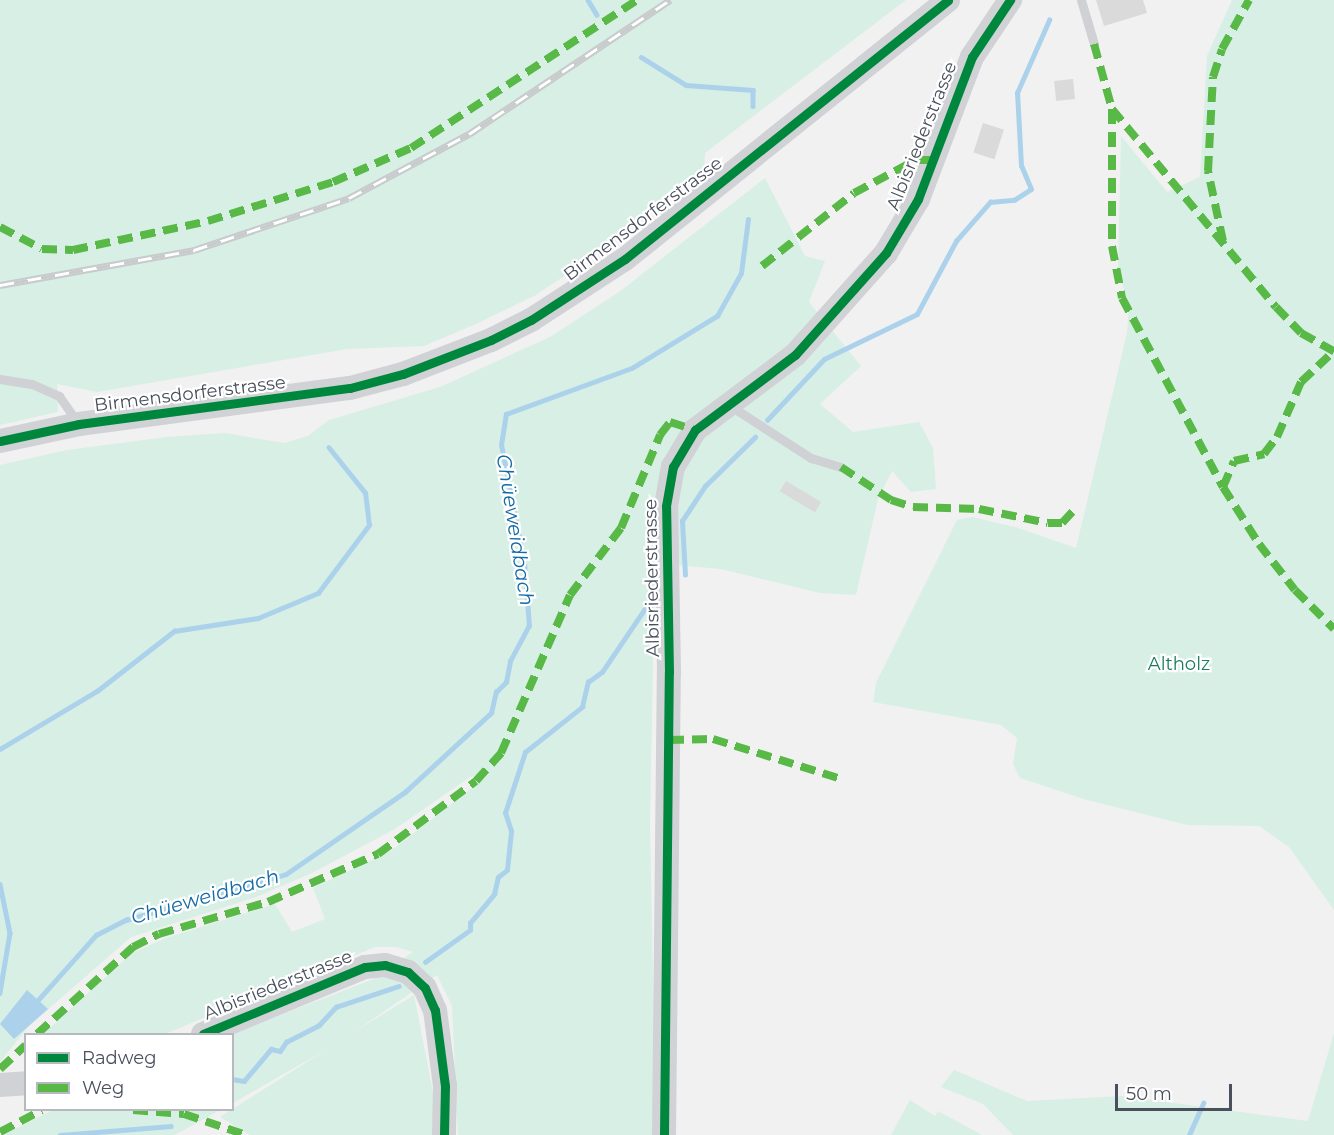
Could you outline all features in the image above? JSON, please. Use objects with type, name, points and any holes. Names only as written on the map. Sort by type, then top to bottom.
[{"type":"main road","name":"Birmensdorferstrasse","points":[[0,441],[79,424],[350,388],[453,355],[531,320],[625,259],[948,0]]},
{"type":"main road","name":"Albisriederstrasse","points":[[664,1135],[667,495],[684,444],[727,404],[795,355],[886,253],[918,199],[972,57],[1011,0]]},
{"type":"main road","name":"Albisriederstrasse","points":[[208,1033],[364,968],[386,965],[408,972],[425,988],[435,1010],[445,1086],[444,1135]]},
{"type":"main road","points":[[0,1085],[24,1083]]},
{"type":"lane","points":[[1081,0],[1094,44]]},
{"type":"lane","points":[[0,380],[32,384],[59,396],[79,424]]},
{"type":"lane","points":[[727,404],[811,458],[841,467]]},
{"type":"green space","points":[[0,0],[906,0],[705,153],[704,170],[595,255],[536,295],[476,324],[424,346],[347,349],[97,392],[57,384],[58,412],[0,425]]},
{"type":"green space","name":"Altholz","points":[[1232,0],[1334,0],[1334,910],[1289,847],[1259,826],[1187,825],[1087,800],[1020,778],[1013,764],[1017,738],[1001,725],[873,702],[876,683],[957,520],[972,517],[1015,527],[1076,548],[1127,333],[1129,303],[1118,272],[1121,136],[1167,192],[1200,177],[1207,56]]},
{"type":"green space","points":[[765,178],[805,256],[825,261],[809,302],[861,366],[820,404],[853,432],[919,422],[933,448],[936,489],[911,492],[892,471],[878,499],[856,595],[820,593],[721,569],[655,563],[650,824],[656,1125],[652,1135],[458,1135],[452,1006],[437,975],[354,1032],[414,995],[434,1097],[432,1135],[250,1135],[220,1117],[234,1111],[234,1108],[329,1048],[234,1102],[234,1033],[371,980],[413,952],[396,947],[375,947],[167,1033],[44,1033],[132,953],[166,938],[275,904],[292,932],[325,919],[313,888],[391,851],[490,774],[470,777],[395,829],[312,873],[256,897],[131,937],[29,1026],[0,1062],[0,465],[67,450],[167,437],[225,433],[284,443],[308,436],[329,420],[440,387],[550,337],[619,292]]},
{"type":"green space","points":[[1334,1033],[1334,1135],[1013,1135],[983,1104],[941,1087],[954,1070],[1027,1101],[1122,1096],[1308,1121]]},
{"type":"green space","points":[[910,1100],[935,1116],[938,1111],[982,1135],[891,1135]]},
{"type":"green space","points":[[51,1111],[218,1111],[175,1135],[3,1135]]},
{"type":"water","points":[[27,990],[48,1009],[14,1039],[0,1024]]},
{"type":"building","points":[[1096,0],[1143,0],[1147,13],[1104,26]]},
{"type":"building","points":[[1073,79],[1075,99],[1056,101],[1054,81]]},
{"type":"building","points":[[983,123],[1004,130],[994,159],[973,152]]},
{"type":"building","points":[[786,481],[821,502],[815,512],[780,491]]},
{"type":"waterway","points":[[588,0],[597,15]]},
{"type":"waterway","points":[[767,420],[824,359],[917,314],[956,241],[990,202],[1014,200],[1031,189],[1021,166],[1017,93],[1049,20]]},
{"type":"waterway","points":[[641,57],[686,85],[753,90],[753,106]]},
{"type":"waterway","name":"Chüeweidbach","points":[[38,1000],[96,935],[126,920],[286,874],[405,792],[491,713],[496,692],[506,682],[510,661],[529,626],[524,563],[501,445],[506,414],[632,368],[717,316],[741,273],[748,219]]},
{"type":"waterway","points":[[685,575],[682,521],[705,486],[755,437]]},
{"type":"waterway","points":[[0,749],[97,691],[174,631],[258,618],[318,593],[369,525],[365,493],[329,448]]},
{"type":"waterway","points":[[425,962],[470,930],[470,923],[494,894],[498,877],[507,870],[511,831],[505,813],[525,752],[582,707],[588,682],[602,672],[644,610],[659,599]]},
{"type":"waterway","points":[[0,884],[10,933],[0,993]]},
{"type":"waterway","points":[[234,1079],[244,1081],[271,1049],[280,1051],[286,1042],[319,1025],[336,1007],[399,986]]},
{"type":"waterway","points":[[1189,1135],[1203,1103]]},
{"type":"waterway","points":[[60,1135],[171,1126]]},
{"type":"railway","points":[[0,285],[194,250],[349,198],[469,134],[670,0]]},
{"type":"marked path","points":[[0,227],[42,249],[73,250],[208,221],[333,182],[411,148],[637,0]]},
{"type":"marked path","points":[[1223,241],[1208,171],[1213,77],[1222,49],[1249,0]]},
{"type":"marked path","points":[[1094,44],[1112,109],[1112,246],[1122,298],[1223,487],[1259,544],[1295,590],[1334,629]]},
{"type":"marked path","points":[[1112,109],[1276,307],[1301,333],[1334,351]]},
{"type":"marked path","points":[[762,266],[854,193],[916,160],[932,160]]},
{"type":"marked path","points":[[1223,487],[1234,461],[1264,454],[1277,437],[1301,382],[1334,351]]},
{"type":"marked path","points":[[38,1033],[133,947],[159,934],[268,902],[378,854],[476,781],[501,753],[570,595],[621,528],[660,435],[670,422],[695,430]]},
{"type":"marked path","points":[[841,467],[891,500],[913,507],[979,509],[1048,523],[1062,523],[1075,509]]},
{"type":"marked path","points":[[669,740],[713,739],[838,778]]},
{"type":"marked path","points":[[0,1069],[24,1047]]},
{"type":"marked path","points":[[0,1132],[40,1111]]},
{"type":"marked path","points":[[146,1111],[184,1114],[246,1135]]},
{"type":"cycle path","points":[[0,441],[79,424],[350,388],[403,374],[491,340],[531,320],[625,259],[948,0]]},
{"type":"cycle path","points":[[664,1135],[669,672],[666,506],[673,467],[695,430],[795,355],[886,253],[918,199],[972,57],[1010,0]]},
{"type":"cycle path","points":[[205,1033],[365,967],[385,965],[408,972],[425,988],[435,1010],[445,1086],[444,1135]]}]
